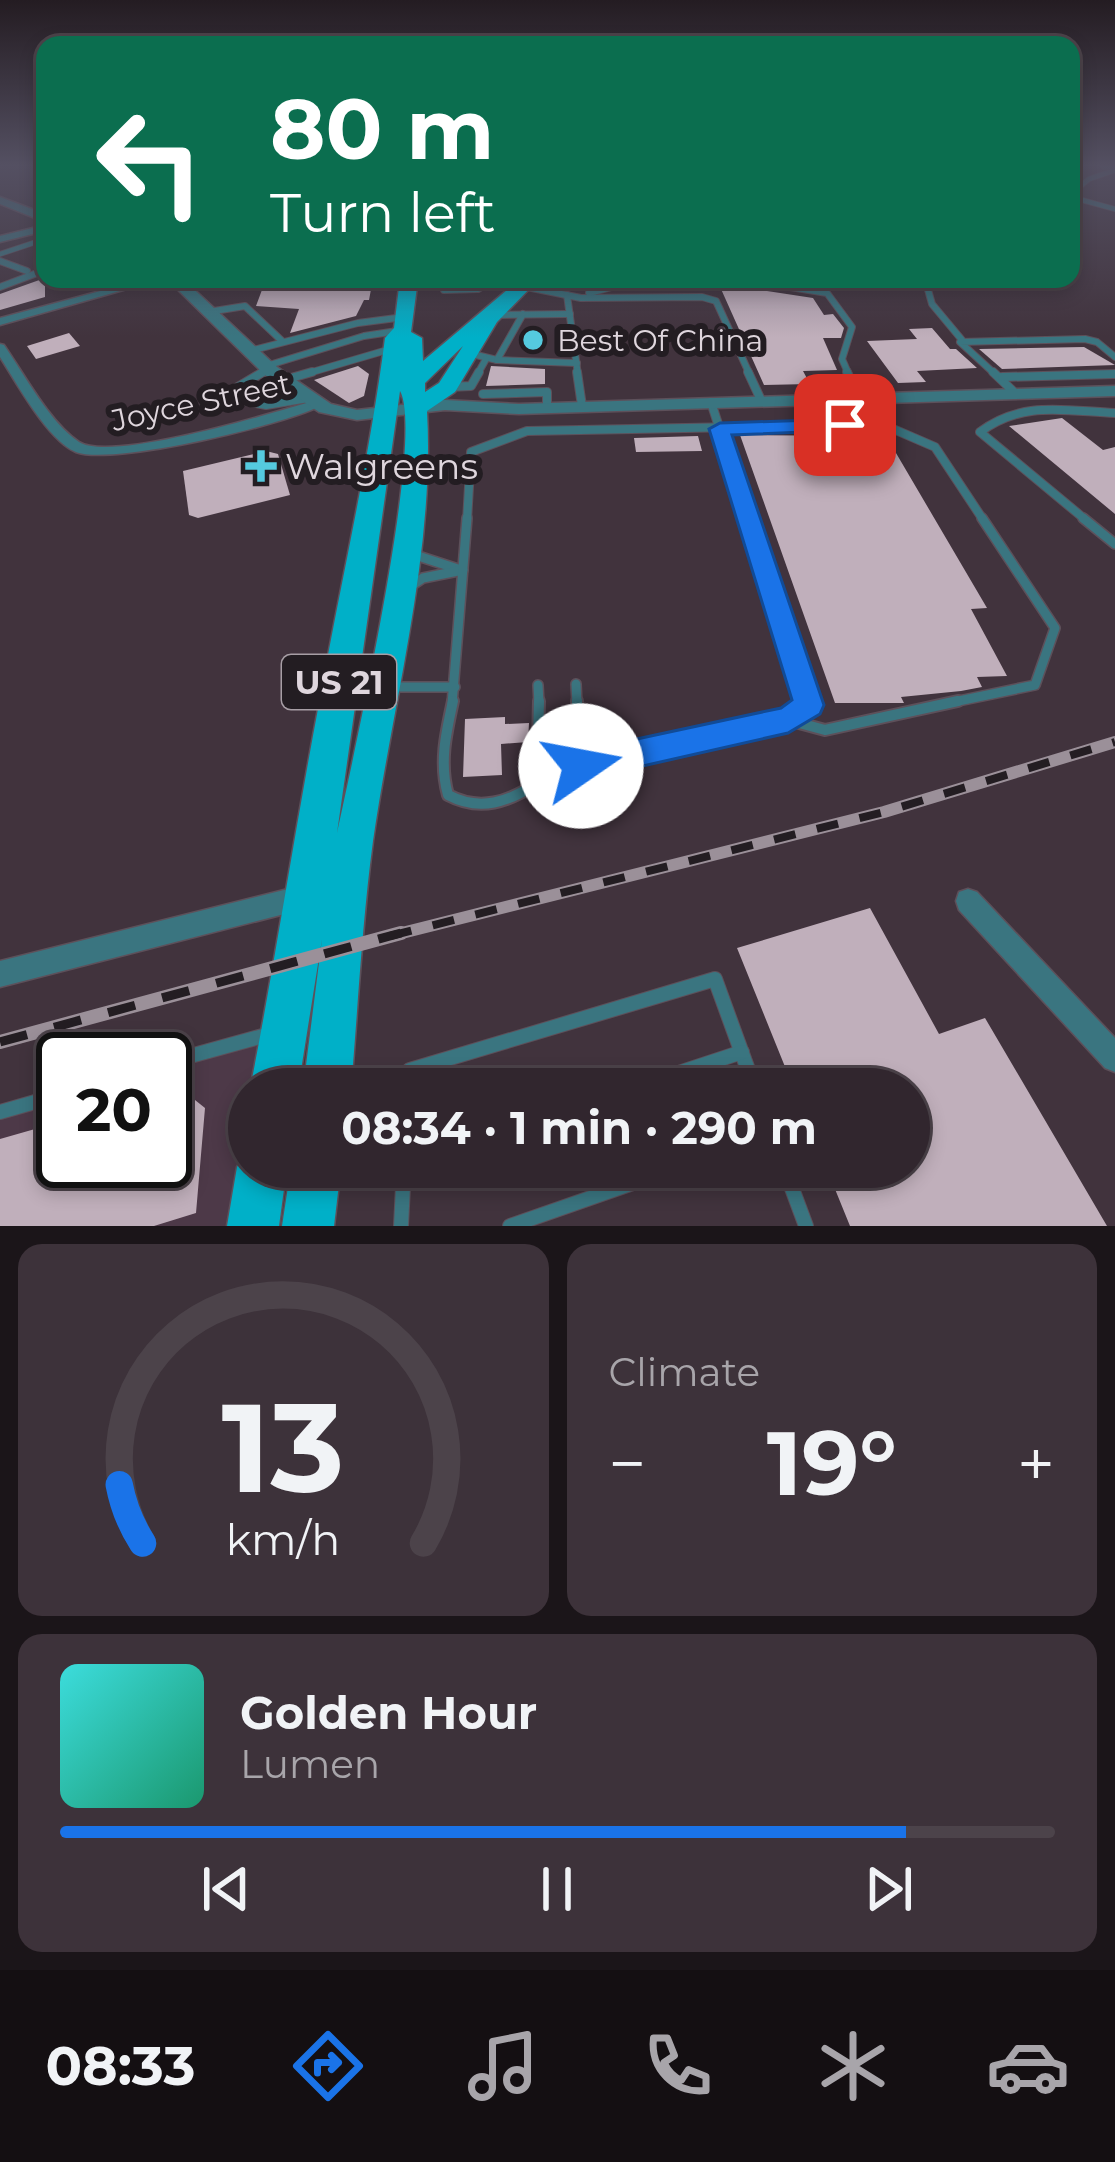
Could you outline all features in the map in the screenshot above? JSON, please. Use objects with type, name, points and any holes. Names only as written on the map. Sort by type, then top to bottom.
[{"type":"main road","name":"US 21","points":[[329,1068],[354,842],[385,687],[417,450],[401,327],[408,288]]},
{"type":"main road","points":[[412,381],[517,288]]},
{"type":"main road","points":[[401,327],[489,314]]},
{"type":"main road","points":[[411,416],[477,356],[489,314]]},
{"type":"main road","name":"US 21","points":[[277,1068],[309,896],[344,652],[411,416],[412,338],[401,327]]},
{"type":"main road","points":[[253,1226],[259,1188]]},
{"type":"main road","points":[[308,1226],[313,1188]]},
{"type":"street","points":[[0,239],[36,230]]},
{"type":"street","points":[[0,322],[124,288]]},
{"type":"street","points":[[184,288],[267,367],[338,422],[518,409],[865,397],[1008,385],[1115,391]]},
{"type":"street","name":"Joyce Street","points":[[0,349],[66,438],[82,449],[123,449],[319,404]]},
{"type":"street","points":[[411,416],[483,400],[518,409]]},
{"type":"street","points":[[0,974],[309,896]]},
{"type":"street","points":[[968,901],[1115,1058]]},
{"type":"lane","points":[[0,257],[36,243]]},
{"type":"lane","points":[[0,257],[27,271]]},
{"type":"lane","points":[[0,286],[36,273]]},
{"type":"lane","points":[[444,288],[480,288]]},
{"type":"lane","points":[[547,288],[572,296],[716,301],[761,400]]},
{"type":"lane","points":[[572,296],[605,288]]},
{"type":"lane","points":[[788,719],[825,730],[1035,685],[1055,628],[935,447],[887,424],[865,397],[842,359],[852,327],[827,293],[796,288]]},
{"type":"lane","points":[[924,288],[982,368],[1008,385],[1115,374]]},
{"type":"lane","points":[[572,296],[570,314],[583,406]]},
{"type":"lane","points":[[208,312],[245,307],[282,341]]},
{"type":"lane","points":[[489,314],[570,314]]},
{"type":"lane","points":[[497,360],[523,314]]},
{"type":"lane","points":[[250,351],[358,322],[401,327]]},
{"type":"lane","points":[[319,404],[266,405],[235,399],[236,388],[267,367],[401,327]]},
{"type":"lane","points":[[284,380],[401,327]]},
{"type":"lane","points":[[962,340],[1085,339],[1115,357]]},
{"type":"lane","points":[[471,386],[477,356],[577,363]]},
{"type":"lane","points":[[1099,374],[1115,391]]},
{"type":"lane","points":[[447,387],[471,386]]},
{"type":"lane","points":[[471,386],[483,400],[547,392],[547,408]]},
{"type":"lane","points":[[576,684],[581,766],[788,719],[809,705],[711,401]]},
{"type":"lane","points":[[1115,413],[1042,406],[1001,413],[980,432],[1115,544]]},
{"type":"lane","points":[[538,685],[542,741],[537,783],[496,805],[469,806],[448,795],[443,782],[445,735],[455,687],[471,452],[527,431],[887,424]]},
{"type":"lane","points":[[404,550],[428,562],[463,570]]},
{"type":"lane","points":[[398,595],[423,578],[463,570]]},
{"type":"lane","points":[[344,652],[385,687],[455,687]]},
{"type":"lane","points":[[417,1068],[715,979],[748,1068]]},
{"type":"lane","points":[[192,1056],[283,1032]]},
{"type":"lane","points":[[694,1068],[742,1052]]},
{"type":"lane","points":[[0,1112],[36,1102]]},
{"type":"lane","points":[[401,1226],[403,1188]]},
{"type":"lane","points":[[510,1226],[619,1188]]},
{"type":"lane","points":[[792,1188],[806,1226]]},
{"type":"shaded area","points":[[283,1032],[277,1068],[228,1068],[228,1188],[252,1188],[253,1226],[0,1226],[0,1115],[36,1105],[36,1188],[192,1188],[192,1059]]},
{"type":"building","points":[[36,281],[36,288],[45,288],[45,297],[0,310],[0,294]]},
{"type":"building","points":[[263,288],[371,288],[369,300],[364,300],[356,316],[290,333],[299,309],[256,306]]},
{"type":"building","points":[[721,289],[813,298],[824,315],[833,314],[844,328],[841,338],[823,338],[837,370],[803,371],[810,384],[764,385]]},
{"type":"building","points":[[932,328],[950,349],[977,368],[917,371],[926,382],[898,383],[867,341],[917,339],[909,329]]},
{"type":"building","points":[[69,333],[80,346],[36,359],[27,346]]},
{"type":"building","points":[[1084,347],[1115,365],[1002,369],[979,349]]},
{"type":"building","points":[[358,366],[369,374],[364,396],[349,403],[314,380]]},
{"type":"building","points":[[491,366],[545,369],[545,384],[486,386]]},
{"type":"building","points":[[1062,418],[1103,450],[1115,447],[1115,514],[1009,426]]},
{"type":"building","points":[[740,435],[886,436],[987,608],[971,609],[1007,676],[977,677],[982,687],[901,697],[904,703],[835,703]]},
{"type":"building","points":[[698,436],[702,451],[636,452],[634,438]]},
{"type":"building","name":"Walgreens","points":[[266,451],[278,454],[290,495],[198,518],[189,515],[183,471]]},
{"type":"building","points":[[505,717],[505,724],[529,723],[528,742],[501,744],[502,775],[463,777],[465,719]]},
{"type":"building","points":[[870,908],[939,1034],[985,1018],[1107,1226],[850,1226],[835,1188],[930,1188],[930,1068],[786,1068],[737,948]]},
{"type":"building","points":[[192,1084],[195,1100],[205,1108],[196,1213],[154,1226],[0,1226],[0,1139],[36,1129],[36,1188],[192,1188]]},
{"type":"railway","points":[[390,936],[884,812],[1115,742]]},
{"type":"railway","points":[[0,1042],[401,933]]},
{"type":"place","name":"Best Of China","points":[[533,340]]},
{"type":"place","name":"Walgreens","points":[[261,466]]},
{"type":"route","points":[[581,766],[788,719],[809,705],[720,429],[845,425]]}]
